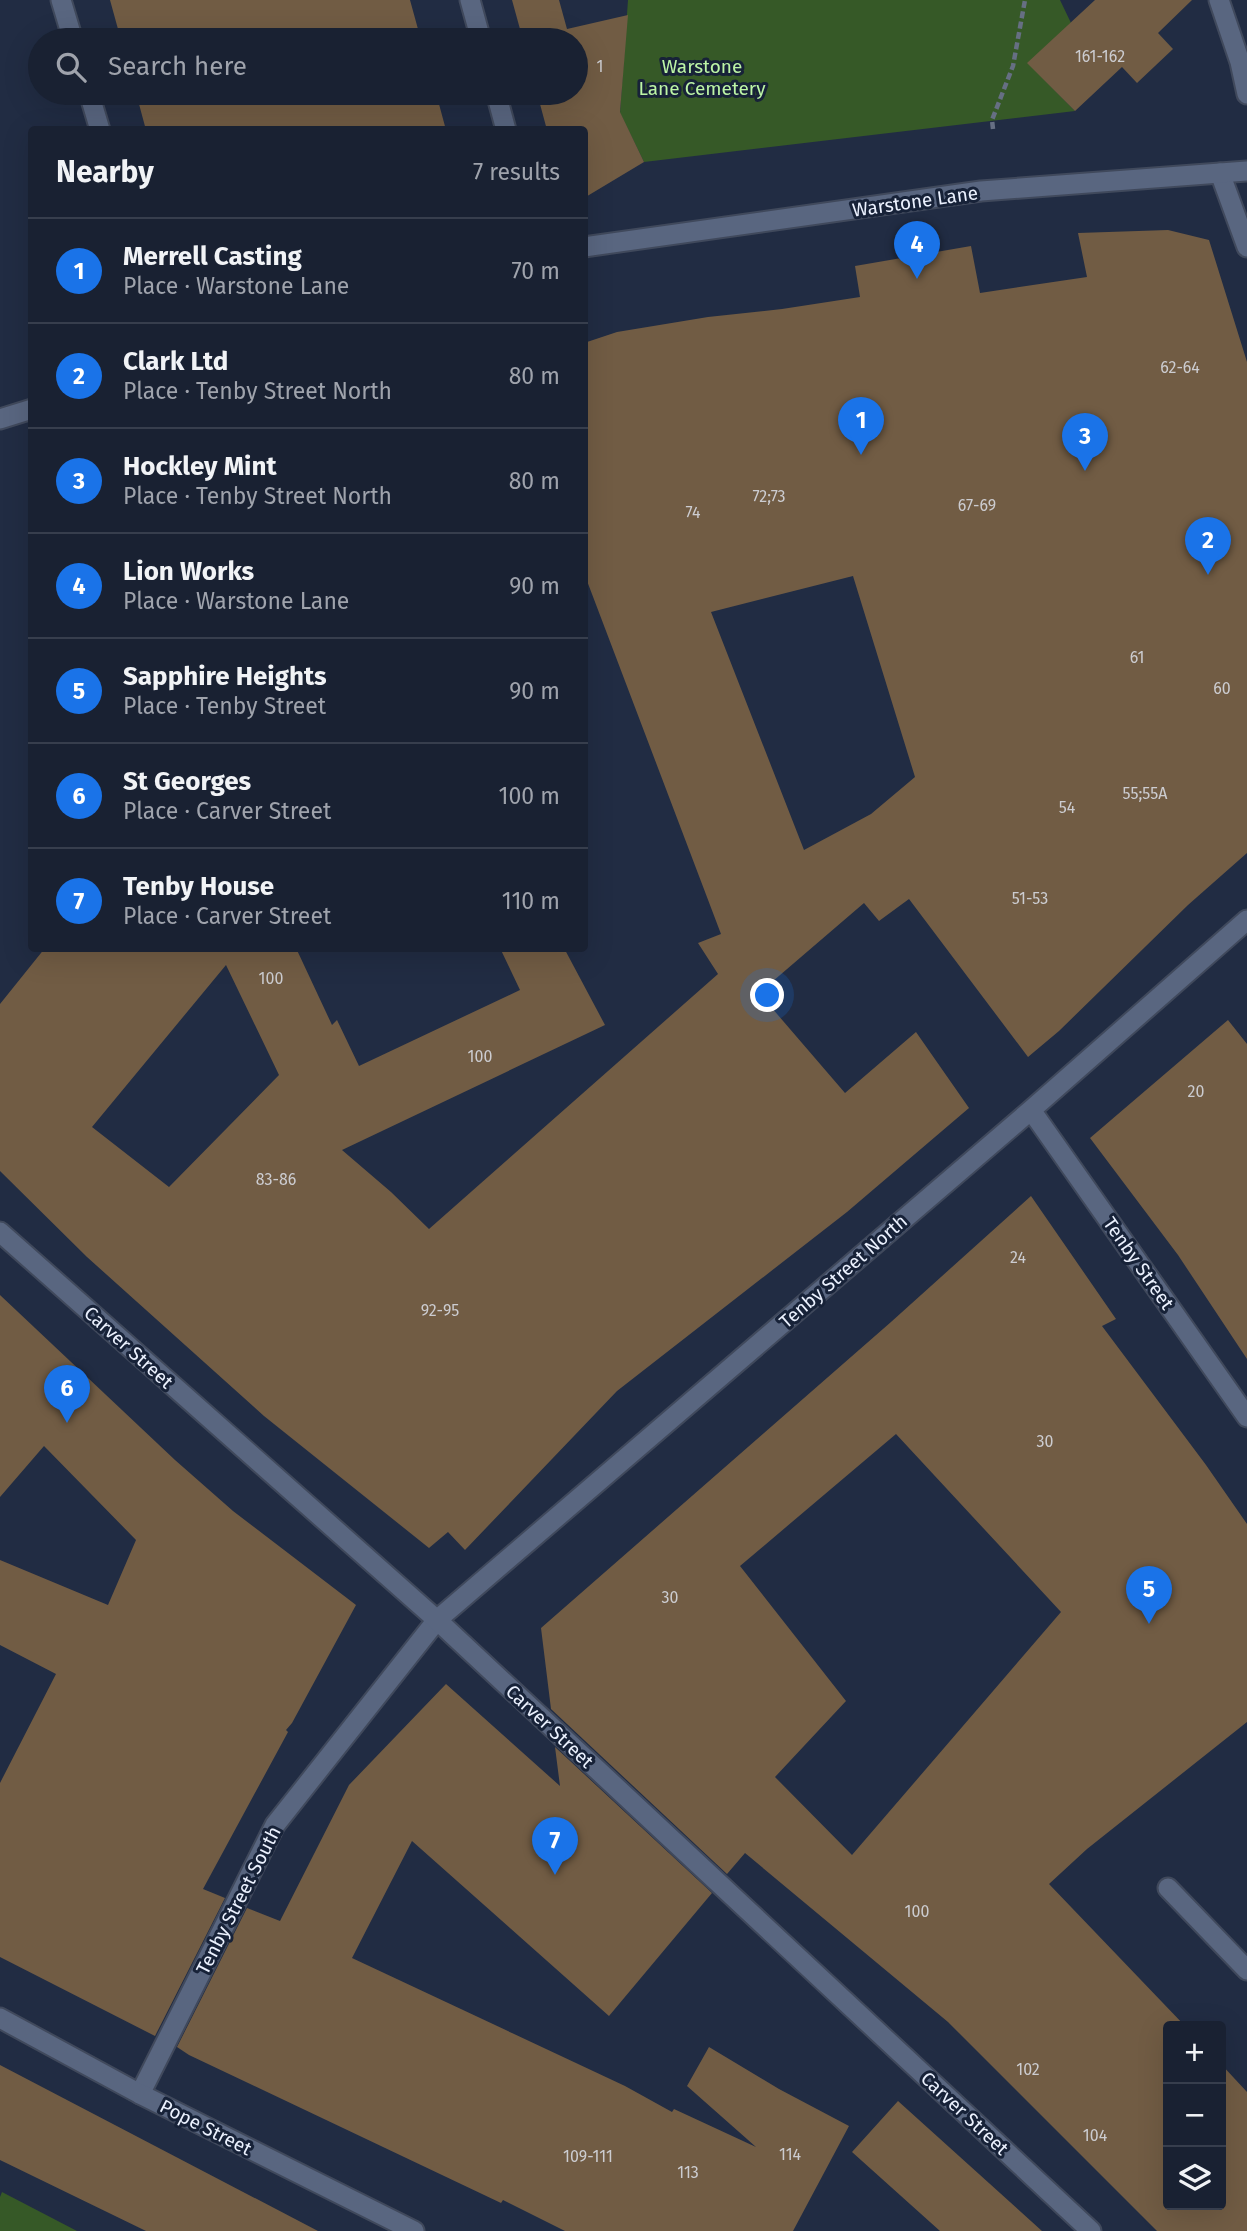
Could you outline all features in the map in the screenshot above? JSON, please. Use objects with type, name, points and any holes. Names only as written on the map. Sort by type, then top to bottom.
[{"type":"street","points":[[61,0],[69,28]]},
{"type":"street","points":[[470,0],[478,28]]},
{"type":"street","points":[[1219,0],[1240,62],[1247,94]]},
{"type":"street","points":[[93,105],[99,126]]},
{"type":"street","points":[[499,105],[505,126]]},
{"type":"street","name":"Warstone Lane","points":[[588,246],[981,191],[1247,170]]},
{"type":"street","points":[[1220,173],[1247,247]]},
{"type":"street","points":[[0,419],[28,410]]},
{"type":"street","name":"Tenby Street North","points":[[437,1620],[1031,1110],[1247,920]]},
{"type":"street","name":"Tenby Street","points":[[1031,1110],[1247,1418]]},
{"type":"street","name":"Carver Street","points":[[0,1232],[437,1620],[1091,2231]]},
{"type":"street","name":"Tenby Street South","points":[[140,2094],[275,1825],[437,1620]]},
{"type":"street","points":[[1168,1888],[1247,1970]]},
{"type":"street","name":"Pope Street","points":[[0,2018],[140,2094],[414,2231]]},
{"type":"path","points":[[993,129],[992,120],[1013,66],[1025,0]]},
{"type":"green space","name":"Warstone Lane Cemetery","points":[[628,0],[1060,0],[1071,23],[1028,63],[1075,111],[644,162],[620,113]]},
{"type":"green space","points":[[2,2192],[77,2231],[0,2231]]},
{"type":"building","points":[[110,0],[410,0],[418,28],[118,28]]},
{"type":"building","points":[[512,0],[559,0],[567,28],[520,28]]},
{"type":"building","points":[[1095,0],[1192,0],[1158,33],[1173,49],[1137,83],[1122,67],[1075,111],[1027,63]]},
{"type":"building","points":[[628,15],[620,112],[644,162],[588,196],[588,126],[546,126],[540,105],[588,105],[588,28],[571,28]]},
{"type":"building","points":[[139,105],[439,105],[445,126],[145,126]]},
{"type":"building","points":[[1168,230],[1209,240],[1247,362],[1247,853],[1188,905],[1059,1031],[1028,1057],[909,899],[879,921],[864,903],[759,993],[845,1093],[916,1032],[969,1108],[847,1212],[617,1391],[465,1550],[448,1532],[429,1548],[264,1416],[87,1257],[0,1171],[0,1004],[42,952],[298,952],[332,1025],[337,1020],[359,1066],[520,990],[502,952],[566,952],[605,1025],[342,1150],[429,1229],[718,974],[698,943],[721,934],[588,584],[588,342],[617,332],[708,317],[860,297],[855,266],[971,246],[980,293],[1087,277],[1078,233]],"holes":[[[853,576],[915,777],[871,814],[804,850],[711,612]],[[226,965],[279,1075],[169,1187],[92,1127]]]},
{"type":"building","points":[[1228,1020],[1247,1044],[1247,1359],[1178,1255],[1090,1138]]},
{"type":"building","points":[[1031,1196],[1116,1319],[1102,1326],[1247,1524],[1247,1722],[1087,1849],[1049,1884],[1180,2021],[1163,2021],[1163,2210],[1226,2210],[1226,2069],[1247,2092],[1247,2231],[1157,2231],[948,2022],[745,1853],[727,1874],[551,1709],[541,1628]],"holes":[[[896,1434],[1061,1612],[852,1855],[775,1777],[846,1701],[740,1566]]]},
{"type":"building","points":[[0,1295],[233,1511],[356,1605],[286,1730],[288,1732],[203,1889],[225,1898],[155,2036],[0,1957],[0,1783],[56,1674],[0,1645],[0,1560],[108,1605],[136,1540],[44,1446],[0,1497]]},
{"type":"building","points":[[446,1684],[560,1786],[555,1747],[712,1893],[609,2016],[412,1841],[352,1958],[625,2086],[672,2112],[674,2109],[756,2147],[687,2086],[709,2047],[779,2089],[849,2126],[793,2231],[565,2231],[503,2200],[501,2203],[177,2047],[247,1908],[280,1921],[349,1785]]},
{"type":"building","points":[[0,2065],[318,2231],[146,2231],[0,2160]]},
{"type":"building","points":[[898,2101],[1042,2231],[940,2231],[852,2152]]},
{"type":"place","name":"Lion Works","points":[[917,279]]},
{"type":"place","name":"Merrell Casting","points":[[861,455]]},
{"type":"place","name":"Hockley Mint","points":[[1085,471]]},
{"type":"place","name":"Clark Ltd","points":[[1208,575]]},
{"type":"place","name":"St Georges","points":[[67,1423]]},
{"type":"place","name":"Sapphire Heights","points":[[1149,1624]]},
{"type":"place","name":"Tenby House","points":[[555,1875]]}]
